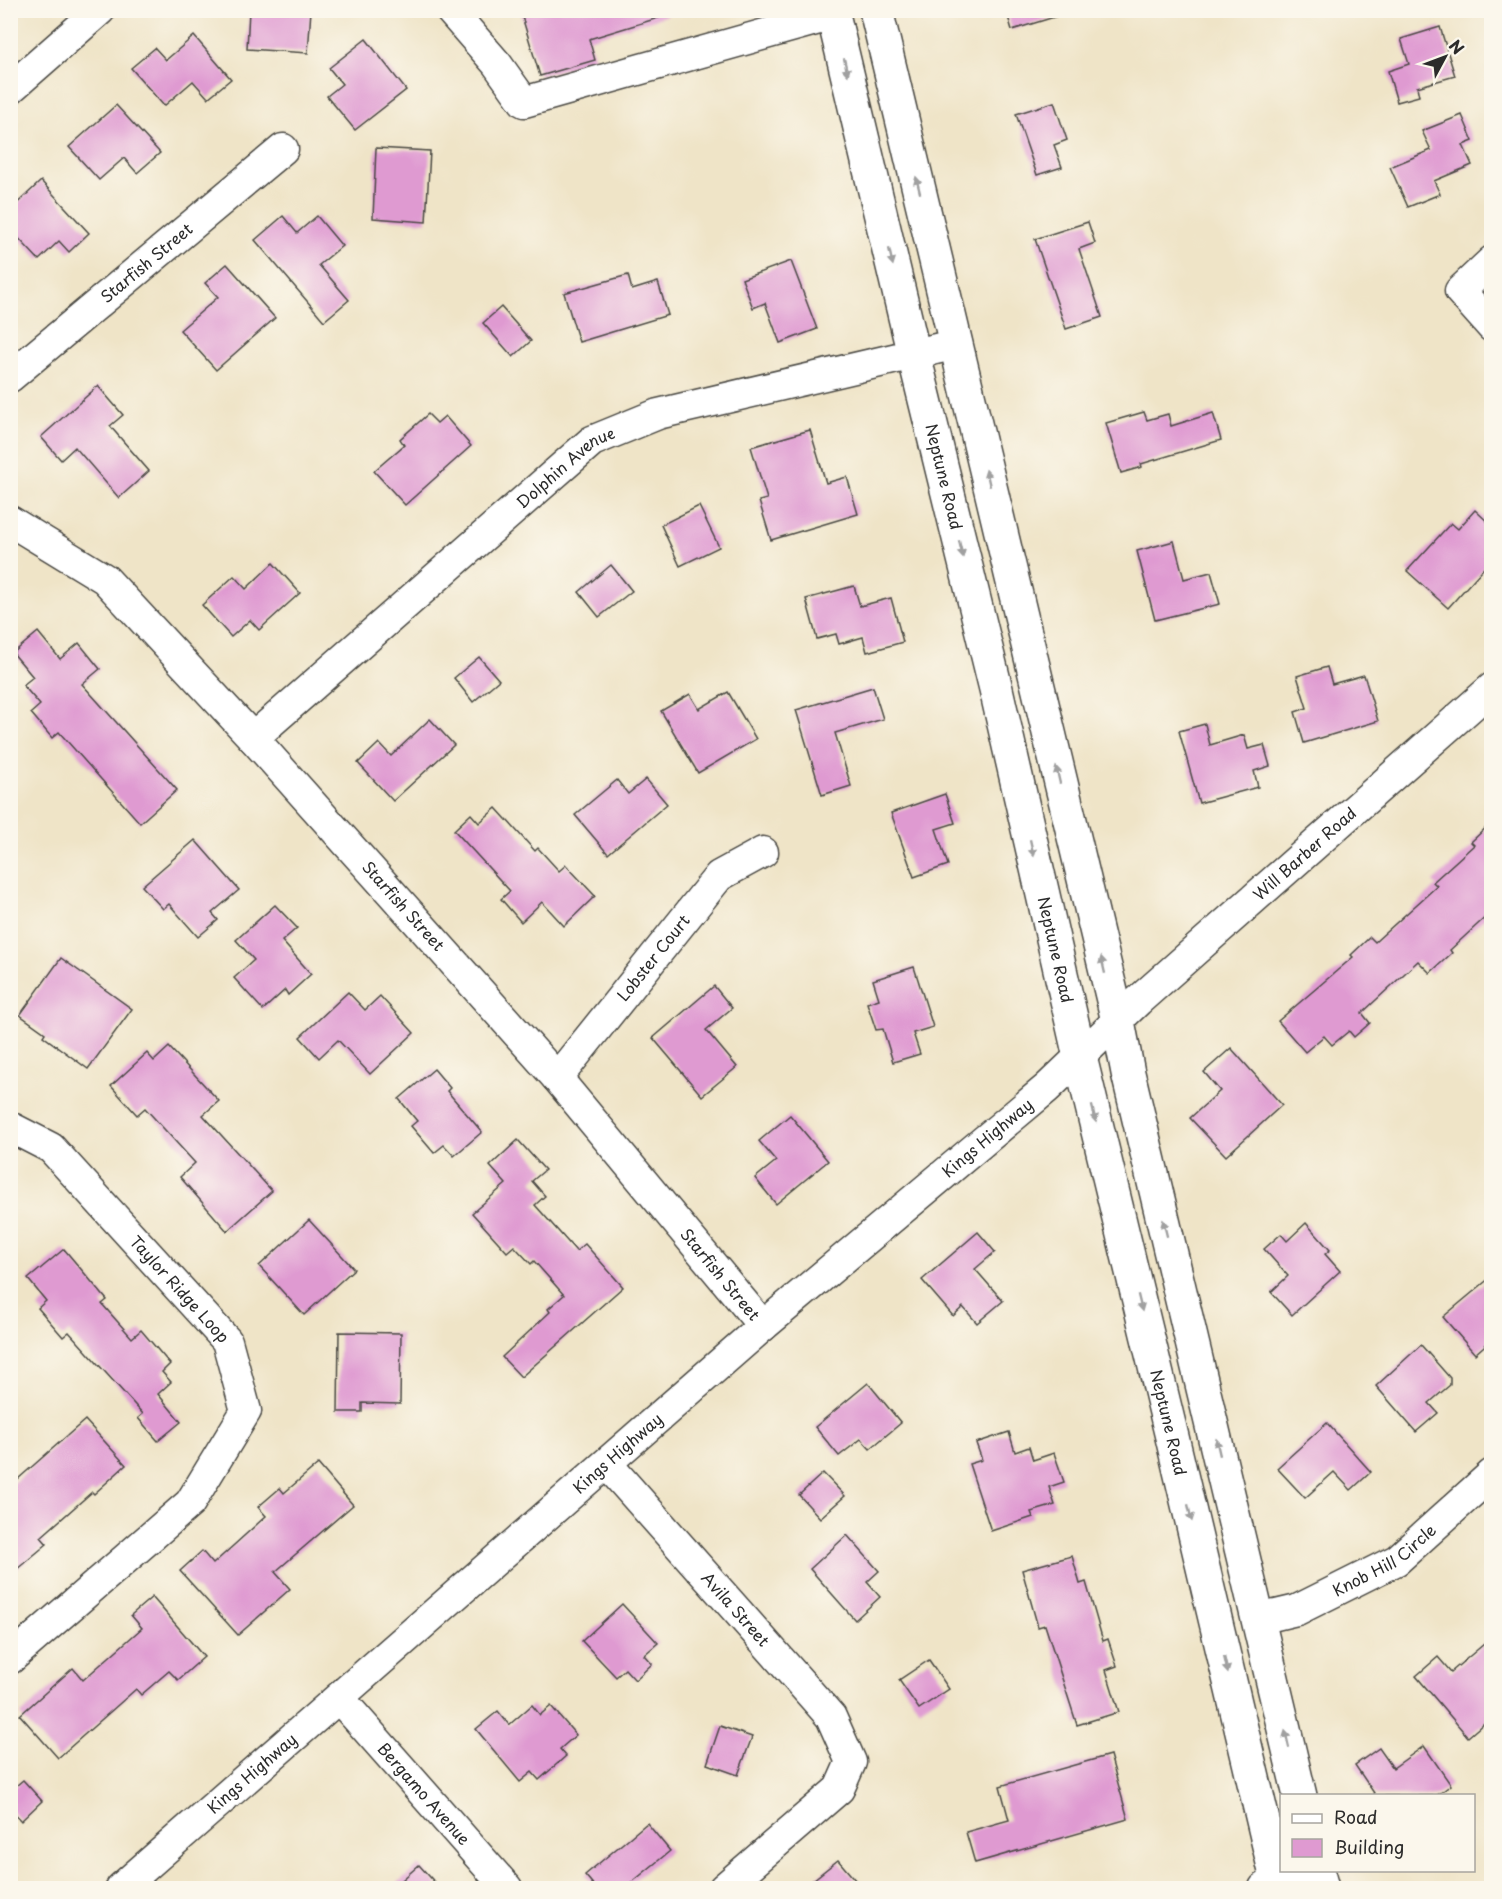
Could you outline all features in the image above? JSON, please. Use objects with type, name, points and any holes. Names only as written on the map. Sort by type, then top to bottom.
[{"type":"main road","points":[[876,10],[1118,1021],[1128,1073],[1300,1794]]},
{"type":"main road","name":"Neptune Road","points":[[833,13],[996,689],[1080,1057],[1281,1882]]},
{"type":"main road","points":[[1318,1872],[1322,1888]]},
{"type":"street","points":[[10,89],[100,10]]},
{"type":"street","points":[[450,10],[497,64],[524,102],[833,13]]},
{"type":"street","name":"Starfish Street","points":[[10,377],[283,149]]},
{"type":"street","points":[[1491,261],[1460,291],[1491,327]]},
{"type":"street","name":"Dolphin Avenue","points":[[253,738],[592,441],[658,414],[957,344]]},
{"type":"street","name":"Starfish Street","points":[[10,521],[105,579],[253,738],[557,1078],[763,1326]]},
{"type":"street","name":"Will Barber Road","points":[[1118,1021],[1491,688]]},
{"type":"street","name":"Lobster Court","points":[[557,1078],[719,876],[763,852]]},
{"type":"street","name":"Kings Highway","points":[[121,1888],[763,1326],[1047,1088],[1118,1021]]},
{"type":"street","name":"Taylor Ridge Loop","points":[[10,1127],[51,1148],[227,1341],[246,1411],[190,1503],[10,1659]]},
{"type":"street","name":"Avila Street","points":[[607,1464],[831,1717],[851,1762],[839,1789],[724,1888]]},
{"type":"street","name":"Knob Hill Circle","points":[[1259,1619],[1297,1611],[1397,1560],[1491,1474]]},
{"type":"street","name":"Bergamo Avenue","points":[[339,1698],[507,1888]]},
{"type":"building","points":[[249,10],[311,10],[308,53],[247,49]]},
{"type":"building","points":[[520,10],[667,10],[668,15],[589,39],[595,60],[540,76]]},
{"type":"building","points":[[1006,10],[1061,10],[1061,15],[1012,30]]},
{"type":"building","points":[[1440,27],[1455,76],[1417,87],[1419,96],[1397,102],[1388,71],[1409,64],[1401,39]]},
{"type":"building","points":[[194,36],[231,79],[208,98],[193,81],[164,106],[131,68],[155,48],[166,60]]},
{"type":"building","points":[[366,39],[406,90],[355,130],[327,96],[342,84],[329,68]]},
{"type":"building","points":[[1054,102],[1067,140],[1054,145],[1062,167],[1037,175],[1016,114]]},
{"type":"building","points":[[116,105],[160,153],[137,173],[124,158],[99,180],[69,147]]},
{"type":"building","points":[[1462,115],[1473,141],[1463,145],[1472,165],[1434,181],[1440,194],[1408,207],[1390,167],[1431,150],[1422,131]]},
{"type":"building","points":[[376,148],[430,151],[426,222],[373,218]]},
{"type":"building","points":[[41,181],[89,233],[69,252],[59,241],[39,260],[10,229],[10,210]]},
{"type":"building","points":[[283,216],[297,233],[317,216],[342,246],[319,265],[349,300],[324,321],[255,240]]},
{"type":"building","points":[[1088,222],[1095,243],[1079,249],[1102,317],[1066,329],[1035,239]]},
{"type":"building","points":[[791,261],[817,329],[780,343],[765,303],[753,308],[742,279]]},
{"type":"building","points":[[227,264],[275,318],[216,370],[180,330],[218,297],[205,283]]},
{"type":"building","points":[[628,275],[632,290],[658,282],[668,315],[579,342],[564,293]]},
{"type":"building","points":[[501,307],[531,341],[513,357],[483,323]]},
{"type":"building","points":[[98,386],[123,415],[110,426],[149,471],[119,498],[75,447],[61,460],[41,437]]},
{"type":"building","points":[[1144,412],[1147,420],[1168,414],[1171,426],[1213,413],[1221,440],[1141,464],[1142,467],[1121,473],[1106,423]]},
{"type":"building","points":[[428,414],[437,423],[445,416],[471,446],[405,505],[374,471],[404,445],[400,439]]},
{"type":"building","points":[[810,430],[826,483],[847,477],[858,514],[771,540],[759,501],[767,499],[751,447]]},
{"type":"building","points":[[699,506],[719,547],[680,566],[661,525]]},
{"type":"building","points":[[1475,510],[1491,525],[1491,560],[1448,608],[1407,571],[1451,523],[1458,529]]},
{"type":"building","points":[[1174,541],[1184,579],[1211,572],[1220,604],[1155,620],[1137,551]]},
{"type":"building","points":[[273,563],[300,593],[259,630],[250,620],[231,637],[202,605],[234,576],[246,589]]},
{"type":"building","points":[[611,565],[632,591],[599,617],[579,592]]},
{"type":"building","points":[[854,586],[860,606],[891,598],[903,642],[867,652],[863,637],[839,644],[836,634],[817,639],[806,599]]},
{"type":"building","points":[[38,632],[60,659],[79,643],[100,669],[82,684],[177,790],[140,823],[59,732],[52,738],[31,713],[40,705],[23,685],[33,677],[13,653]]},
{"type":"building","points":[[479,657],[499,680],[473,702],[454,678]]},
{"type":"building","points":[[1327,667],[1332,684],[1364,675],[1378,721],[1304,743],[1295,712],[1307,708],[1297,676]]},
{"type":"building","points":[[873,687],[883,719],[835,733],[851,786],[822,795],[796,710]]},
{"type":"building","points":[[728,692],[756,739],[698,773],[661,711],[690,694],[699,709]]},
{"type":"building","points":[[430,719],[454,745],[393,801],[358,763],[379,743],[391,756]]},
{"type":"building","points":[[1205,724],[1210,745],[1244,735],[1248,749],[1264,745],[1270,766],[1254,771],[1258,787],[1199,803],[1179,731]]},
{"type":"building","points":[[646,779],[667,804],[608,854],[575,815],[617,780],[628,794]]},
{"type":"building","points":[[945,794],[955,823],[936,829],[948,865],[914,877],[891,813]]},
{"type":"building","points":[[496,808],[535,851],[538,848],[559,871],[566,865],[595,896],[564,926],[542,902],[521,922],[501,899],[510,891],[454,830],[471,814],[479,823]]},
{"type":"building","points":[[1491,823],[1491,912],[1450,950],[1452,953],[1430,973],[1418,961],[1362,1013],[1370,1023],[1354,1037],[1349,1031],[1332,1045],[1324,1036],[1305,1052],[1278,1021],[1353,957],[1351,955],[1370,937],[1375,942],[1437,886],[1433,882],[1474,845],[1471,842]]},
{"type":"building","points":[[195,840],[239,890],[212,913],[218,920],[198,937],[169,904],[163,909],[142,886]]},
{"type":"building","points":[[275,905],[297,928],[282,941],[311,974],[288,995],[285,990],[263,1010],[234,978],[254,960],[236,940]]},
{"type":"building","points":[[61,958],[132,1009],[88,1069],[43,1036],[45,1033],[20,1015]]},
{"type":"building","points":[[914,967],[933,1027],[913,1033],[920,1054],[893,1062],[883,1029],[876,1030],[867,1003],[879,999],[873,980]]},
{"type":"building","points":[[714,986],[732,1008],[706,1030],[737,1067],[702,1096],[653,1038]]},
{"type":"building","points":[[348,992],[365,1010],[380,996],[414,1033],[370,1074],[338,1040],[319,1058],[300,1037]]},
{"type":"building","points":[[169,1047],[219,1101],[203,1115],[272,1191],[227,1231],[180,1177],[195,1163],[145,1108],[137,1115],[111,1086],[147,1053],[154,1061]]},
{"type":"building","points":[[1231,1048],[1282,1105],[1226,1156],[1190,1118],[1220,1091],[1204,1072]]},
{"type":"building","points":[[434,1069],[450,1088],[447,1091],[482,1132],[454,1156],[444,1145],[434,1153],[411,1126],[417,1121],[399,1099]]},
{"type":"building","points":[[790,1115],[828,1161],[776,1204],[755,1178],[776,1161],[759,1141]]},
{"type":"building","points":[[518,1140],[545,1170],[532,1181],[545,1196],[535,1205],[576,1251],[585,1244],[623,1287],[521,1377],[502,1357],[550,1312],[548,1309],[564,1295],[534,1261],[531,1264],[514,1246],[507,1252],[472,1213],[506,1184],[490,1166]]},
{"type":"building","points":[[309,1220],[354,1269],[304,1315],[259,1266]]},
{"type":"building","points":[[1306,1223],[1330,1250],[1325,1254],[1340,1271],[1292,1315],[1271,1292],[1288,1276],[1264,1249],[1281,1234],[1287,1241]]},
{"type":"building","points":[[978,1232],[995,1252],[975,1269],[1003,1301],[977,1323],[963,1307],[953,1316],[922,1280]]},
{"type":"building","points":[[64,1249],[107,1300],[102,1304],[132,1338],[141,1330],[170,1364],[162,1372],[171,1382],[158,1394],[181,1422],[158,1441],[138,1418],[143,1414],[69,1332],[63,1337],[38,1308],[46,1301],[28,1279]]},
{"type":"building","points":[[1491,1277],[1491,1340],[1475,1354],[1443,1317]]},
{"type":"building","points":[[339,1332],[401,1333],[400,1404],[362,1403],[362,1412],[338,1412]]},
{"type":"building","points":[[1421,1345],[1450,1378],[1450,1385],[1429,1403],[1438,1413],[1416,1432],[1376,1386]]},
{"type":"building","points":[[868,1383],[901,1423],[870,1449],[861,1439],[839,1456],[815,1427]]},
{"type":"building","points":[[85,1420],[126,1465],[41,1537],[47,1544],[10,1575],[10,1486]]},
{"type":"building","points":[[1327,1423],[1371,1472],[1351,1490],[1334,1472],[1305,1498],[1277,1468]]},
{"type":"building","points":[[1009,1432],[1015,1452],[1029,1447],[1033,1460],[1054,1453],[1064,1482],[1049,1487],[1055,1505],[1031,1512],[1033,1517],[991,1531],[969,1464],[982,1460],[976,1443]]},
{"type":"building","points":[[318,1464],[353,1505],[275,1572],[290,1589],[238,1635],[180,1571],[202,1551],[213,1564],[266,1516],[258,1507],[280,1488],[284,1493]]},
{"type":"building","points":[[823,1473],[845,1496],[820,1518],[799,1495]]},
{"type":"building","points":[[847,1535],[879,1571],[867,1582],[880,1597],[855,1620],[810,1569]]},
{"type":"building","points":[[1072,1556],[1080,1584],[1086,1582],[1103,1641],[1108,1639],[1117,1666],[1106,1670],[1119,1712],[1077,1725],[1045,1625],[1038,1627],[1022,1570]]},
{"type":"building","points":[[152,1597],[204,1657],[178,1680],[169,1671],[141,1695],[136,1689],[58,1758],[20,1715],[73,1668],[83,1680],[142,1628],[131,1615]]},
{"type":"building","points":[[622,1604],[658,1643],[644,1655],[652,1664],[635,1680],[625,1669],[616,1677],[582,1641]]},
{"type":"building","points":[[1491,1638],[1491,1717],[1468,1737],[1416,1676],[1438,1657],[1451,1672]]},
{"type":"building","points":[[929,1660],[949,1689],[919,1709],[899,1680]]},
{"type":"building","points":[[532,1705],[540,1715],[551,1706],[576,1735],[560,1749],[566,1756],[539,1780],[532,1772],[520,1782],[476,1729],[498,1711],[509,1725]]},
{"type":"building","points":[[720,1726],[752,1737],[738,1775],[707,1764]]},
{"type":"building","points":[[1424,1746],[1451,1785],[1439,1794],[1375,1794],[1355,1765],[1379,1748],[1393,1768]]},
{"type":"building","points":[[1110,1755],[1128,1819],[975,1863],[966,1832],[1009,1820],[1000,1786]]},
{"type":"building","points":[[23,1780],[42,1801],[21,1821],[10,1809],[10,1791]]},
{"type":"building","points":[[647,1823],[670,1851],[625,1888],[596,1888],[585,1875]]},
{"type":"building","points":[[838,1860],[862,1888],[803,1888]]},
{"type":"building","points":[[419,1865],[440,1888],[393,1888]]}]
